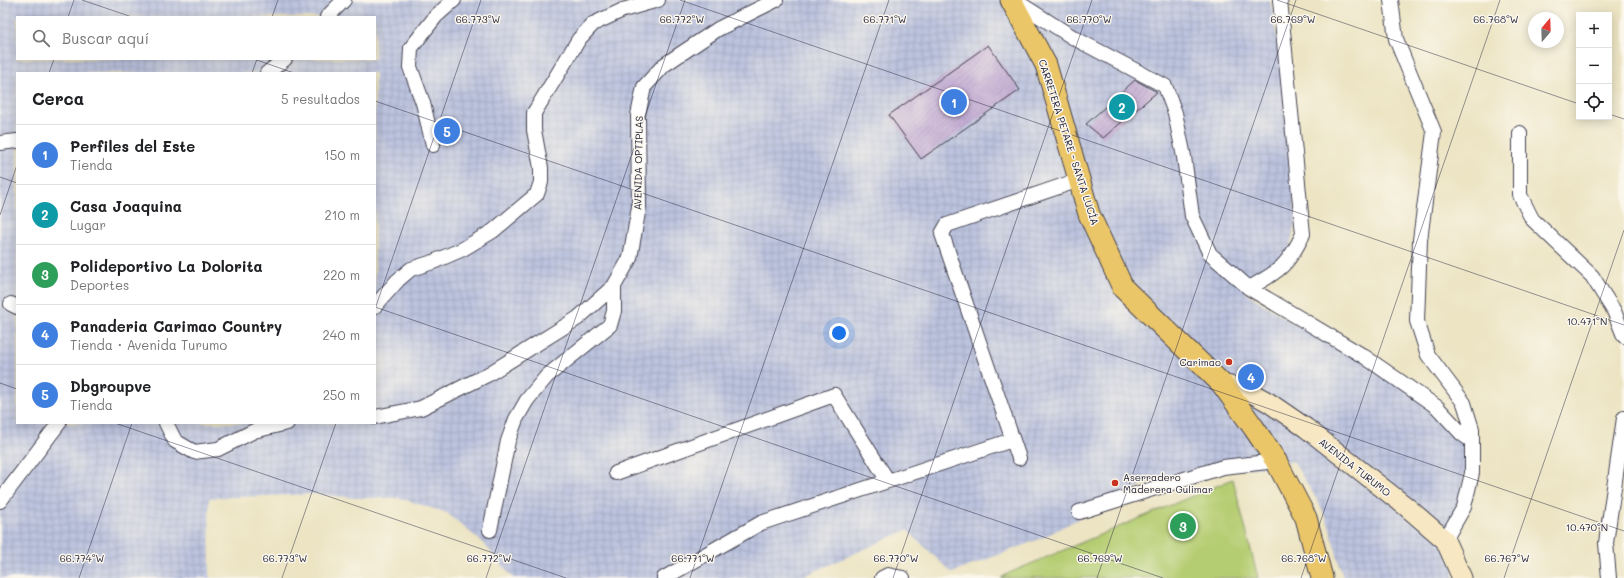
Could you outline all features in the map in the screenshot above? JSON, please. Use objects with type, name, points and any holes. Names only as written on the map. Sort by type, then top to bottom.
[{"type":"main road","name":"CARRETERA PETARE - SANTA LUCÍA","points":[[1013,0],[1046,65],[1089,214],[1123,288],[1222,384],[1276,461],[1306,518],[1322,578]]},
{"type":"street","points":[[328,16],[344,0]]},
{"type":"street","points":[[433,145],[423,103],[410,67],[411,48],[436,16],[454,0]]},
{"type":"street","points":[[376,305],[398,280],[411,269],[433,262],[463,249],[493,231],[537,194],[541,182],[542,168],[534,130],[534,113],[578,39],[593,24],[623,10],[658,0]]},
{"type":"street","name":"AVENIDA OPTIPLAS","points":[[376,418],[422,408],[487,375],[578,318],[614,286],[630,258],[639,207],[638,115],[644,87],[664,65],[712,33],[776,0]]},
{"type":"street","points":[[1013,0],[1074,38],[1165,86],[1175,113],[1184,157],[1192,216],[1210,254],[1249,288],[1365,357],[1438,407],[1462,434],[1472,441]]},
{"type":"street","points":[[1249,288],[1276,273],[1295,252],[1303,234],[1280,0]]},
{"type":"street","points":[[1391,0],[1396,39],[1434,132],[1420,240],[1417,321],[1428,355],[1464,403],[1472,428],[1472,473],[1464,507],[1445,540]]},
{"type":"street","points":[[268,72],[284,60]]},
{"type":"street","points":[[1520,133],[1520,195],[1532,219],[1592,276],[1614,311],[1624,336]]},
{"type":"street","points":[[0,143],[16,141]]},
{"type":"street","points":[[1019,458],[942,234],[947,225],[1079,180]]},
{"type":"street","points":[[490,530],[508,441],[516,419],[527,400],[547,376],[610,325],[614,311],[614,286]]},
{"type":"street","name":"AVENIDA TURUMO","points":[[1222,384],[1246,390],[1268,402],[1306,428],[1408,508],[1445,540],[1462,578]]},
{"type":"street","points":[[616,473],[834,395],[888,481]]},
{"type":"street","points":[[1609,578],[1606,543],[1624,418]]},
{"type":"street","points":[[0,501],[58,424]]},
{"type":"street","points":[[166,424],[175,441],[194,452],[218,450],[254,431],[284,424]]},
{"type":"street","points":[[664,578],[761,523],[1012,440]]},
{"type":"street","points":[[1079,512],[1223,467],[1276,461]]},
{"type":"street","points":[[882,578],[888,575],[903,578]]},
{"type":"shaded area","points":[[0,0],[1270,0],[1281,58],[1296,218],[1289,251],[1263,274],[1252,278],[1245,292],[1291,322],[1370,360],[1462,432],[1466,446],[1466,470],[1454,523],[1454,578],[1343,578],[1329,525],[1320,505],[1293,461],[1271,467],[1192,471],[1150,481],[1042,538],[952,573],[907,530],[800,578],[513,578],[483,543],[447,513],[400,498],[356,498],[315,494],[209,498],[210,578],[0,578]]},
{"type":"green space","points":[[1233,479],[1258,578],[1001,578],[1009,573]]},
{"type":"building","points":[[988,45],[1020,90],[921,159],[889,115]]},
{"type":"building","points":[[1135,80],[1157,92],[1103,138],[1086,124]]},
{"type":"place","name":"Perfiles del Este","points":[[954,102]]},
{"type":"place","name":"Casa Joaquina","points":[[1122,107]]},
{"type":"place","name":"Dbgroupve","points":[[447,131]]},
{"type":"place","name":"Carimao","points":[[1229,362]]},
{"type":"place","name":"Panaderia Carimao Country","points":[[1251,377]]},
{"type":"place","name":"Aserradero Maderera Gulimar","points":[[1115,483]]},
{"type":"place","name":"Polideportivo La Dolorita","points":[[1183,526]]}]
